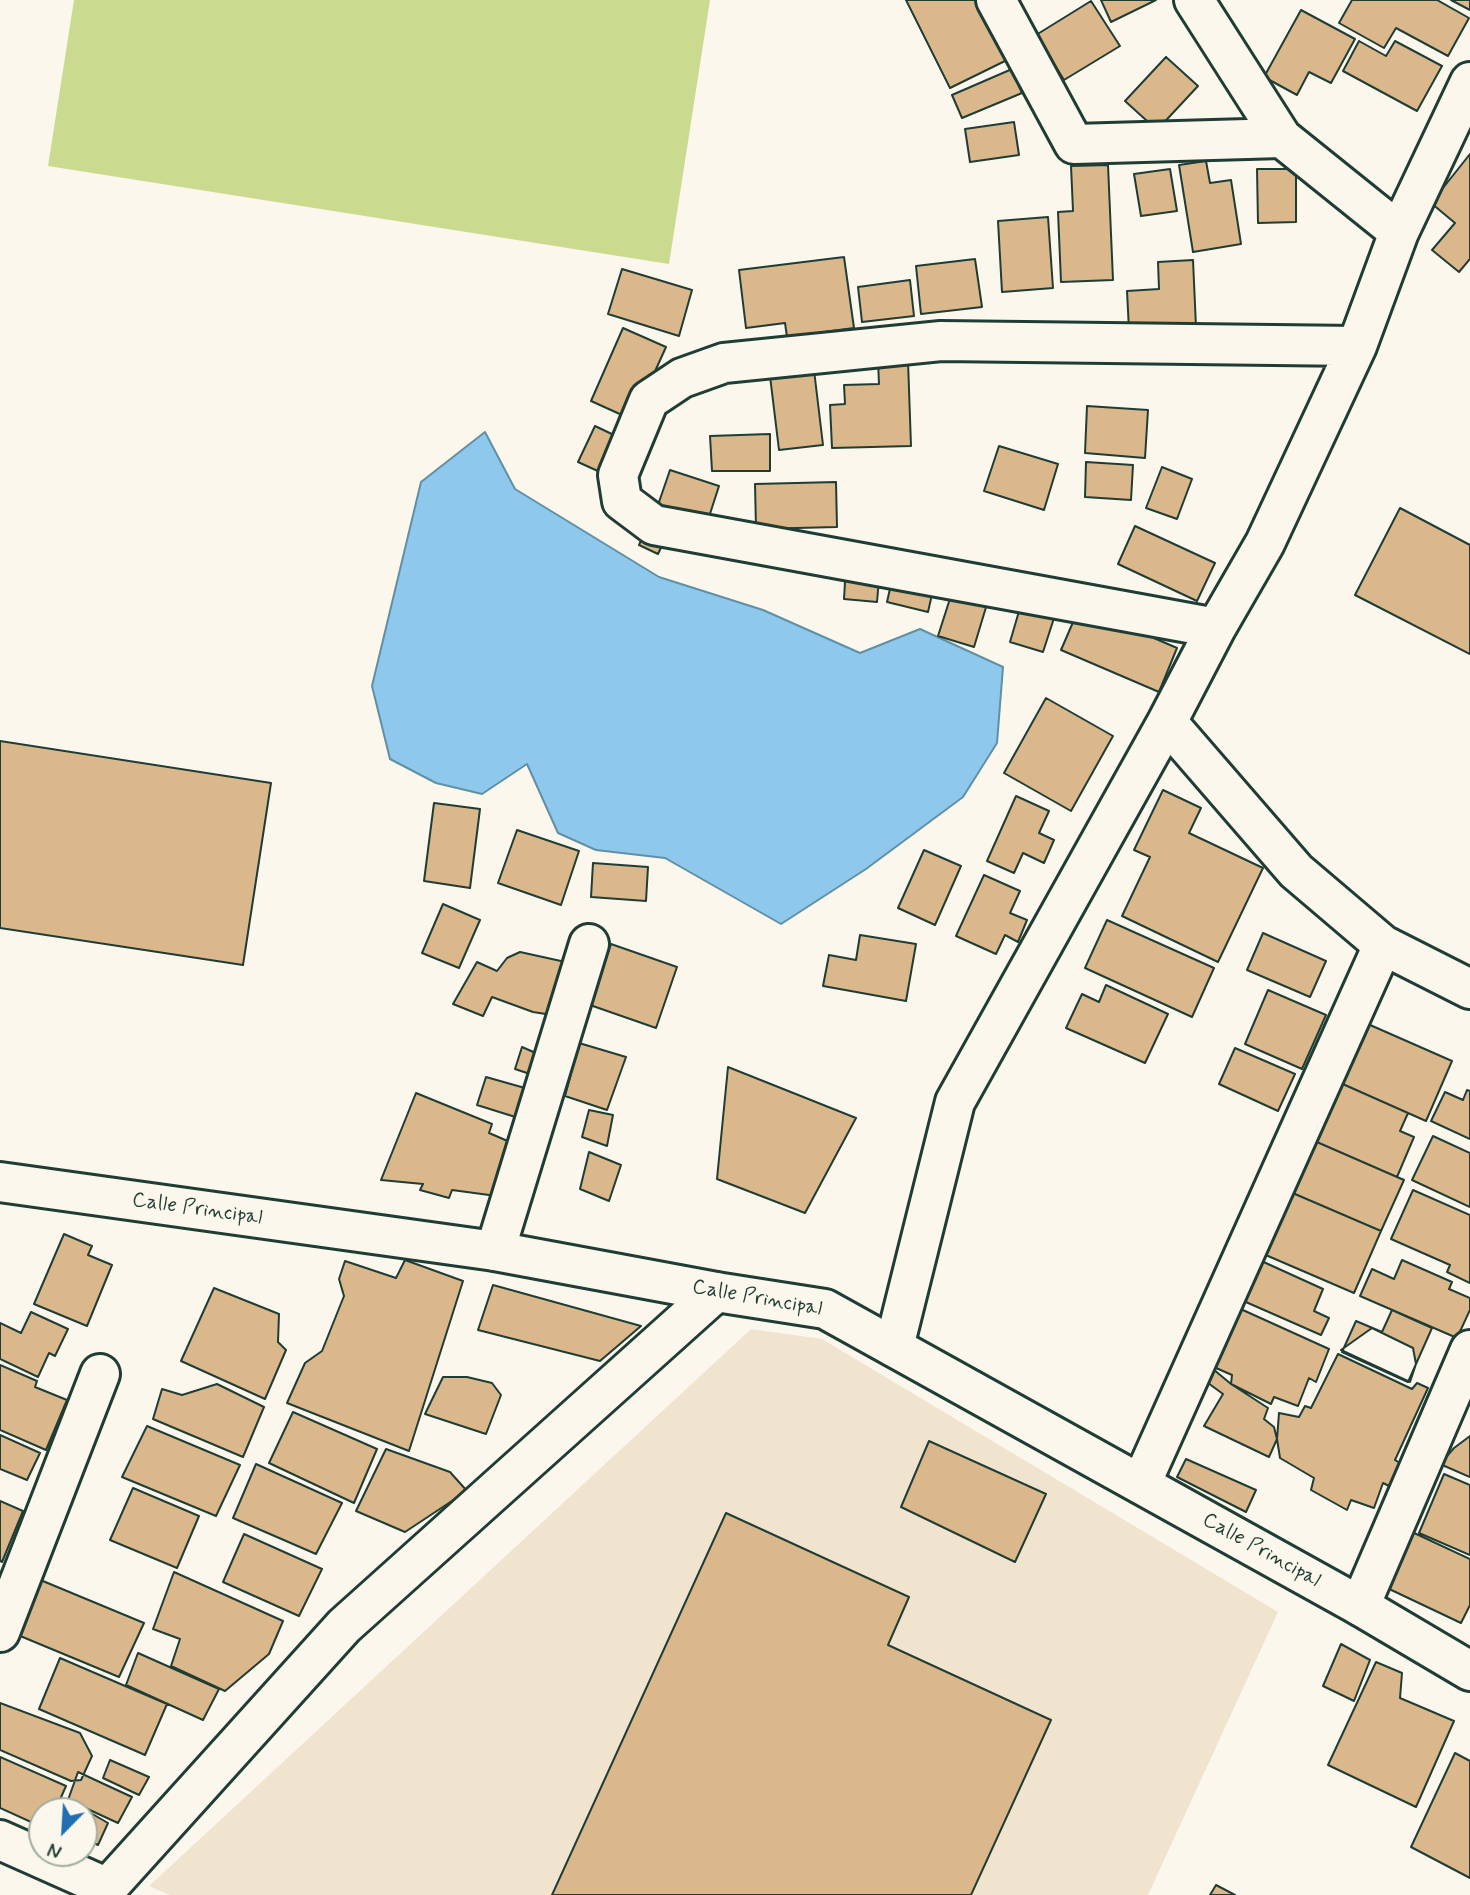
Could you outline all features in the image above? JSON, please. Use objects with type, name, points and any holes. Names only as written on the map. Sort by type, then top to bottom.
[{"type":"street","points":[[996,0],[1074,144],[1282,138]]},
{"type":"street","points":[[1194,0],[1282,138],[1399,232]]},
{"type":"street","points":[[894,1347],[956,1102],[1265,543],[1357,346],[1399,232],[1470,82]]},
{"type":"street","points":[[1216,628],[654,525],[622,501],[618,475],[649,400],[682,378],[724,363],[941,341],[1357,346]]},
{"type":"street","points":[[1167,722],[1296,871],[1383,945],[1470,989]]},
{"type":"street","points":[[495,1251],[589,944]]},
{"type":"street","points":[[1141,1484],[1383,945]]},
{"type":"street","name":"Calle Principal","points":[[0,1182],[495,1251],[716,1292],[825,1309],[1360,1606],[1470,1671]]},
{"type":"street","points":[[0,1840],[104,1891],[344,1626],[716,1292]]},
{"type":"street","points":[[1360,1606],[1470,1350]]},
{"type":"street","points":[[0,1632],[100,1374]]},
{"type":"shaded area","points":[[751,1329],[822,1339],[1278,1612],[1148,1895],[170,1895],[149,1886]]},
{"type":"green space","points":[[74,0],[710,0],[669,264],[48,166]]},
{"type":"water","points":[[485,432],[515,489],[659,577],[763,610],[860,653],[920,629],[1003,667],[997,743],[963,797],[866,869],[781,924],[665,858],[596,850],[558,833],[527,764],[482,794],[436,783],[390,759],[372,686],[421,482]]},
{"type":"building","points":[[906,0],[977,0],[1007,60],[950,88]]},
{"type":"building","points":[[1101,0],[1156,0],[1111,22]]},
{"type":"building","points":[[1352,0],[1437,0],[1469,18],[1448,56],[1396,28],[1384,48],[1339,23]]},
{"type":"building","points":[[1451,0],[1470,0],[1470,10]]},
{"type":"building","points":[[1091,1],[1120,46],[1064,80],[1036,35]]},
{"type":"building","points":[[1301,10],[1355,39],[1331,83],[1309,72],[1297,95],[1264,77]]},
{"type":"building","points":[[1359,41],[1386,56],[1395,41],[1442,66],[1417,111],[1343,71]]},
{"type":"building","points":[[1166,57],[1198,86],[1157,130],[1125,101]]},
{"type":"building","points":[[1012,69],[1022,93],[962,118],[952,95]]},
{"type":"building","points":[[1014,122],[1019,155],[970,162],[965,129]]},
{"type":"building","points":[[1470,154],[1470,259],[1459,272],[1432,250],[1455,223],[1431,203]]},
{"type":"building","points":[[1206,161],[1210,183],[1231,180],[1241,244],[1193,252],[1179,165]]},
{"type":"building","points":[[1108,165],[1113,280],[1061,282],[1058,212],[1073,211],[1071,166]]},
{"type":"building","points":[[1170,169],[1177,211],[1141,216],[1134,174]]},
{"type":"building","points":[[1257,169],[1296,169],[1296,222],[1258,223]]},
{"type":"building","points":[[1048,217],[1053,288],[1002,292],[998,221]]},
{"type":"building","points":[[844,257],[854,328],[787,337],[785,323],[746,328],[739,270]]},
{"type":"building","points":[[975,259],[982,307],[921,314],[916,266]]},
{"type":"building","points":[[1193,260],[1196,327],[1129,330],[1127,291],[1159,289],[1158,262]]},
{"type":"building","points":[[622,269],[692,290],[679,336],[608,314]]},
{"type":"building","points":[[910,280],[914,316],[862,322],[858,287]]},
{"type":"building","points":[[623,328],[666,347],[633,420],[591,401]]},
{"type":"building","points":[[878,361],[908,361],[911,446],[832,448],[830,405],[845,404],[844,385],[879,384]]},
{"type":"building","points":[[814,370],[823,445],[779,450],[770,376]]},
{"type":"building","points":[[1087,406],[1148,410],[1145,458],[1085,453]]},
{"type":"building","points":[[595,426],[616,436],[600,472],[578,462]]},
{"type":"building","points":[[770,434],[770,471],[712,471],[710,436]]},
{"type":"building","points":[[999,446],[1058,464],[1044,510],[984,491]]},
{"type":"building","points":[[1086,462],[1133,465],[1131,500],[1085,497]]},
{"type":"building","points":[[1162,467],[1192,479],[1177,519],[1146,508]]},
{"type":"building","points":[[670,470],[719,486],[707,523],[658,505]]},
{"type":"building","points":[[836,482],[837,527],[756,529],[755,484]]},
{"type":"building","points":[[1400,508],[1470,545],[1470,654],[1355,595]]},
{"type":"building","points":[[1135,526],[1215,563],[1197,601],[1118,564]]},
{"type":"building","points":[[647,527],[666,537],[658,554],[639,545]]},
{"type":"building","points":[[846,565],[880,568],[877,602],[844,599]]},
{"type":"building","points":[[894,571],[935,581],[928,612],[887,602]]},
{"type":"building","points":[[955,583],[990,594],[974,647],[938,636]]},
{"type":"building","points":[[1022,601],[1056,612],[1043,652],[1010,642]]},
{"type":"building","points":[[1080,606],[1177,648],[1159,692],[1061,650]]},
{"type":"building","points":[[1046,698],[1113,736],[1071,811],[1004,773]]},
{"type":"building","points":[[0,741],[271,783],[243,965],[0,928]]},
{"type":"building","points":[[1163,790],[1201,808],[1189,833],[1263,868],[1218,962],[1122,916],[1150,857],[1134,850]]},
{"type":"building","points":[[1016,796],[1049,811],[1039,833],[1054,840],[1044,863],[1023,853],[1014,873],[987,861]]},
{"type":"building","points":[[434,803],[480,809],[470,888],[424,881]]},
{"type":"building","points":[[517,830],[579,851],[561,905],[498,883]]},
{"type":"building","points":[[924,850],[961,866],[935,925],[898,908]]},
{"type":"building","points":[[593,863],[648,867],[646,901],[591,897]]},
{"type":"building","points":[[984,875],[1020,891],[1010,913],[1027,920],[1018,942],[1005,935],[996,954],[956,936]]},
{"type":"building","points":[[443,904],[480,920],[459,968],[422,953]]},
{"type":"building","points":[[1107,920],[1214,968],[1192,1017],[1085,968]]},
{"type":"building","points":[[1263,933],[1326,961],[1310,997],[1247,970]]},
{"type":"building","points":[[860,935],[916,944],[906,1001],[823,986],[829,955],[856,960]]},
{"type":"building","points":[[611,944],[677,967],[656,1028],[590,1005]]},
{"type":"building","points":[[520,952],[570,963],[552,1015],[533,1012],[492,997],[483,1016],[453,1004],[477,962],[497,971],[507,958]]},
{"type":"building","points":[[1106,985],[1168,1014],[1145,1063],[1066,1028],[1082,994],[1099,1002]]},
{"type":"building","points":[[1268,990],[1326,1015],[1302,1069],[1245,1044]]},
{"type":"building","points":[[1361,1021],[1452,1061],[1426,1121],[1336,1081]]},
{"type":"building","points":[[579,1043],[626,1057],[607,1110],[565,1096]]},
{"type":"building","points":[[522,1047],[545,1057],[542,1078],[515,1069]]},
{"type":"building","points":[[1235,1048],[1295,1074],[1278,1111],[1219,1084]]},
{"type":"building","points":[[728,1067],[856,1118],[805,1213],[717,1179]]},
{"type":"building","points":[[486,1077],[539,1092],[525,1120],[477,1105]]},
{"type":"building","points":[[1336,1081],[1408,1113],[1400,1131],[1414,1137],[1397,1177],[1310,1139]]},
{"type":"building","points":[[1467,1090],[1470,1091],[1470,1139],[1431,1121],[1445,1092],[1463,1100]]},
{"type":"building","points":[[416,1093],[492,1124],[489,1133],[510,1142],[504,1197],[452,1190],[449,1198],[420,1190],[423,1184],[381,1180]]},
{"type":"building","points":[[589,1110],[613,1115],[607,1146],[582,1137]]},
{"type":"building","points":[[1433,1136],[1470,1153],[1470,1207],[1412,1180]]},
{"type":"building","points":[[1310,1139],[1404,1180],[1381,1231],[1288,1191]]},
{"type":"building","points":[[589,1152],[621,1165],[609,1201],[580,1189]]},
{"type":"building","points":[[1413,1190],[1470,1215],[1470,1283],[1447,1272],[1450,1265],[1391,1239]]},
{"type":"building","points":[[1288,1191],[1381,1231],[1354,1293],[1261,1253]]},
{"type":"building","points":[[64,1234],[92,1246],[88,1255],[112,1265],[87,1326],[34,1304]]},
{"type":"building","points":[[1257,1259],[1323,1289],[1314,1311],[1329,1318],[1321,1335],[1239,1299]]},
{"type":"building","points":[[405,1260],[463,1281],[409,1451],[287,1403],[305,1363],[322,1351],[344,1296],[339,1279],[345,1261],[396,1278]]},
{"type":"building","points":[[1402,1260],[1452,1282],[1449,1289],[1470,1298],[1470,1310],[1457,1338],[1360,1296],[1372,1269],[1394,1279]]},
{"type":"building","points":[[493,1285],[641,1326],[600,1361],[478,1330]]},
{"type":"building","points":[[214,1288],[279,1314],[278,1342],[286,1350],[265,1399],[181,1361]]},
{"type":"building","points":[[1234,1306],[1329,1349],[1316,1382],[1309,1378],[1298,1406],[1274,1397],[1271,1404],[1231,1384],[1232,1375],[1207,1364]]},
{"type":"building","points":[[1392,1310],[1432,1328],[1408,1382],[1342,1352],[1356,1321],[1382,1332]]},
{"type":"building","points":[[31,1312],[68,1329],[55,1356],[49,1353],[38,1377],[0,1359],[0,1323],[21,1333]]},
{"type":"building","points":[[1372,1328],[1413,1348],[1416,1364],[1410,1382],[1341,1350]]},
{"type":"building","points":[[1338,1354],[1412,1389],[1417,1383],[1428,1388],[1395,1460],[1400,1463],[1389,1486],[1383,1483],[1374,1508],[1351,1500],[1347,1510],[1311,1490],[1314,1478],[1280,1458],[1277,1439],[1279,1413],[1299,1417],[1305,1406],[1311,1408]]},
{"type":"building","points":[[1207,1364],[1231,1384],[1268,1408],[1264,1419],[1274,1427],[1277,1439],[1269,1457],[1204,1426],[1223,1394],[1208,1383],[1203,1392],[1196,1390]]},
{"type":"building","points":[[0,1365],[37,1381],[35,1387],[67,1400],[46,1450],[0,1430]]},
{"type":"building","points":[[443,1377],[467,1377],[492,1383],[501,1395],[486,1434],[425,1414]]},
{"type":"building","points":[[217,1384],[264,1407],[243,1457],[153,1419],[162,1389],[182,1395]]},
{"type":"building","points":[[293,1412],[377,1449],[354,1503],[269,1463]]},
{"type":"building","points":[[147,1426],[240,1465],[216,1516],[122,1477]]},
{"type":"building","points":[[0,1435],[40,1453],[27,1480],[0,1469]]},
{"type":"building","points":[[1470,1436],[1470,1477],[1440,1464],[1454,1448]]},
{"type":"building","points":[[929,1441],[1046,1494],[1015,1562],[901,1507]]},
{"type":"building","points":[[386,1449],[450,1472],[467,1491],[405,1532],[356,1511]]},
{"type":"building","points":[[1186,1459],[1256,1490],[1246,1512],[1177,1477]]},
{"type":"building","points":[[256,1464],[342,1503],[316,1554],[233,1518]]},
{"type":"building","points":[[1444,1474],[1470,1485],[1470,1555],[1419,1533]]},
{"type":"building","points":[[133,1488],[199,1516],[177,1568],[110,1540]]},
{"type":"building","points":[[0,1501],[23,1511],[2,1562],[0,1561]]},
{"type":"building","points":[[726,1513],[909,1597],[888,1645],[1051,1720],[971,1895],[552,1895]]},
{"type":"building","points":[[1412,1532],[1470,1559],[1470,1605],[1461,1623],[1385,1587]]},
{"type":"building","points":[[244,1534],[322,1569],[299,1616],[223,1582]]},
{"type":"building","points":[[174,1572],[283,1621],[269,1654],[225,1691],[171,1666],[180,1639],[153,1629]]},
{"type":"building","points":[[38,1579],[144,1623],[119,1677],[13,1633]]},
{"type":"building","points":[[1341,1644],[1370,1660],[1354,1701],[1323,1686]]},
{"type":"building","points":[[138,1653],[219,1689],[203,1720],[126,1685]]},
{"type":"building","points":[[60,1658],[167,1704],[145,1755],[39,1709]]},
{"type":"building","points":[[1376,1662],[1402,1673],[1400,1698],[1454,1721],[1416,1807],[1328,1765]]},
{"type":"building","points":[[0,1703],[80,1733],[92,1756],[81,1780],[71,1781],[0,1750]]},
{"type":"building","points":[[1455,1753],[1470,1761],[1470,1878],[1411,1847]]},
{"type":"building","points":[[0,1757],[66,1786],[61,1797],[28,1797],[28,1821],[0,1808]]},
{"type":"building","points":[[110,1760],[149,1777],[139,1795],[103,1778]]},
{"type":"building","points":[[78,1772],[132,1797],[118,1823],[98,1814],[98,1797],[69,1797]]},
{"type":"building","points":[[98,1817],[108,1823],[98,1845]]},
{"type":"building","points":[[1216,1885],[1235,1895],[1210,1895]]}]
